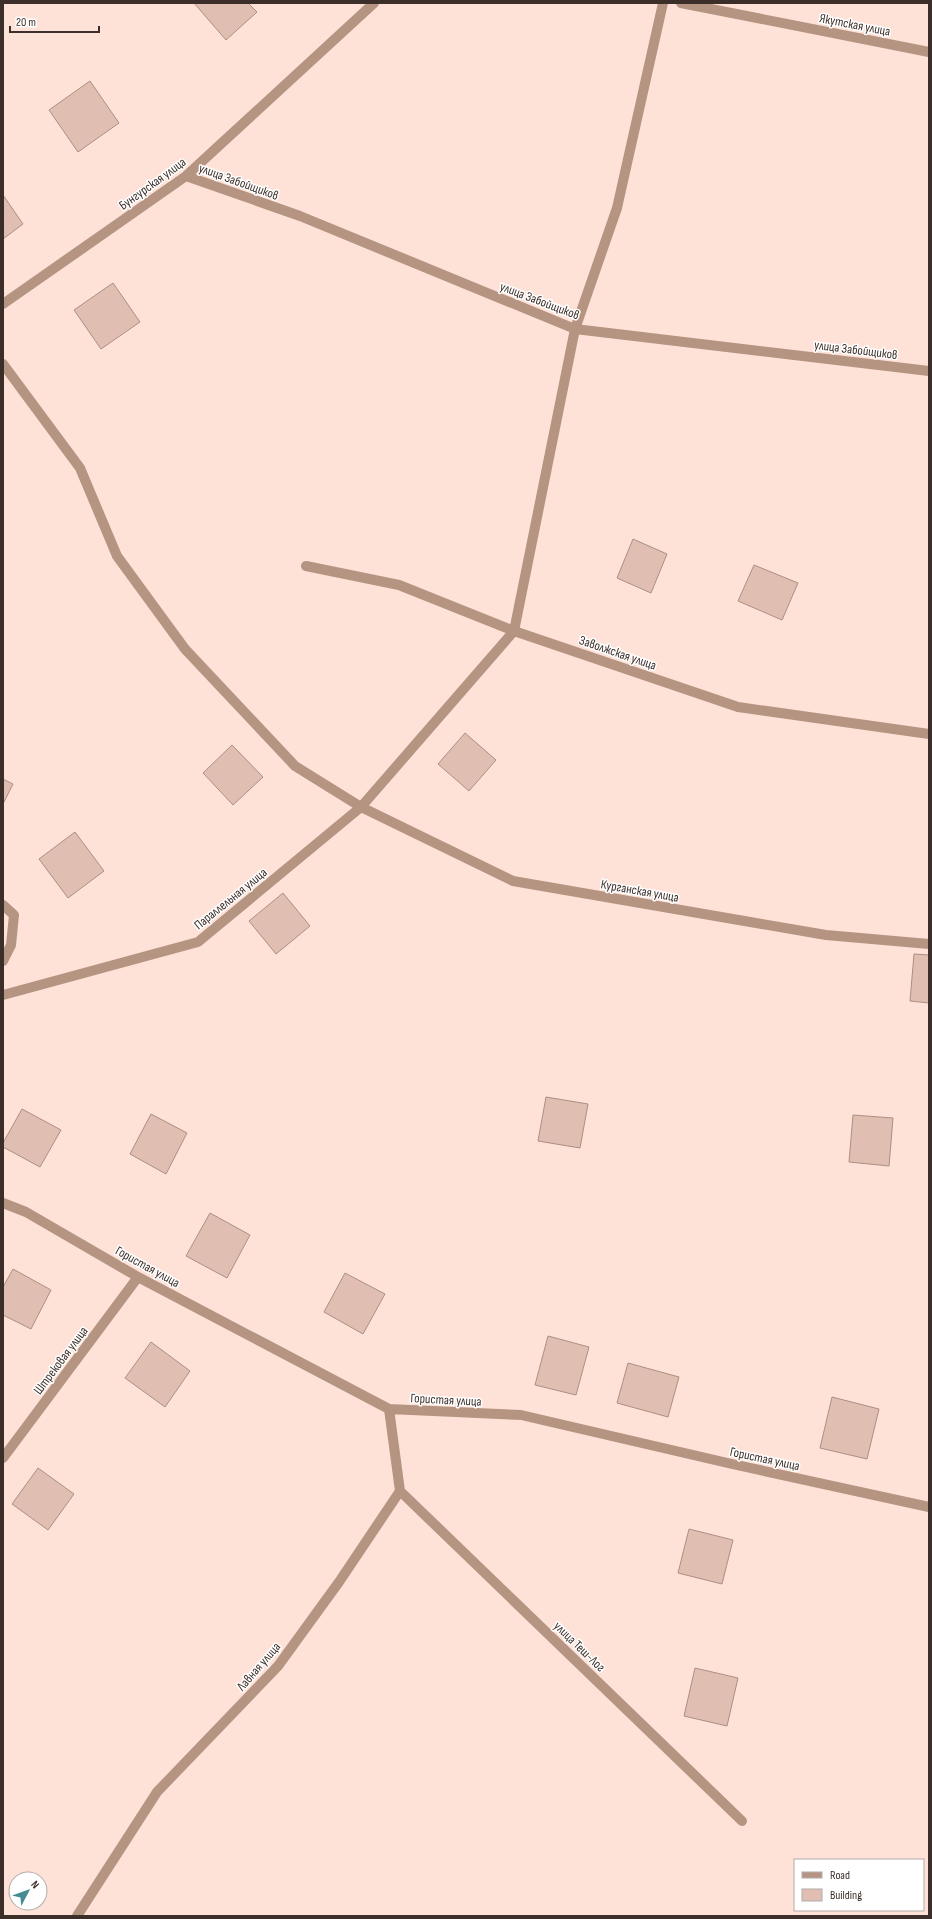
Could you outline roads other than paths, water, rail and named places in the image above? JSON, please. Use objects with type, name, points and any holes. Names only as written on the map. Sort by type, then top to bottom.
[{"type":"street","name":"Бунгурская улица","points":[[3,304],[186,176],[374,3]]},
{"type":"street","points":[[514,631],[574,329],[617,208],[663,3]]},
{"type":"street","name":"Якутская улица","points":[[681,3],[929,52]]},
{"type":"street","name":"улица Забойщиков","points":[[186,176],[300,216],[574,329],[929,371]]},
{"type":"street","name":"Курганская улица","points":[[3,364],[80,468],[116,556],[184,649],[294,766],[361,807],[513,881],[826,935],[929,944]]},
{"type":"street","name":"Заволжская улица","points":[[306,566],[399,585],[514,631],[738,707],[929,734]]},
{"type":"street","name":"Параллельная улица","points":[[3,995],[198,942],[361,807],[514,631]]},
{"type":"street","points":[[3,906],[14,915],[11,945],[3,961]]},
{"type":"street","name":"Гористая улица","points":[[3,1203],[26,1212],[138,1276],[389,1409],[521,1415],[732,1464],[929,1507]]},
{"type":"street","name":"Штрековая улица","points":[[3,1458],[138,1276]]},
{"type":"street","points":[[389,1409],[400,1491]]},
{"type":"street","name":"улица Теш-Лог","points":[[400,1491],[742,1821]]},
{"type":"street","name":"Лавная улица","points":[[77,1916],[157,1792],[278,1666],[339,1582],[400,1491]]}]
